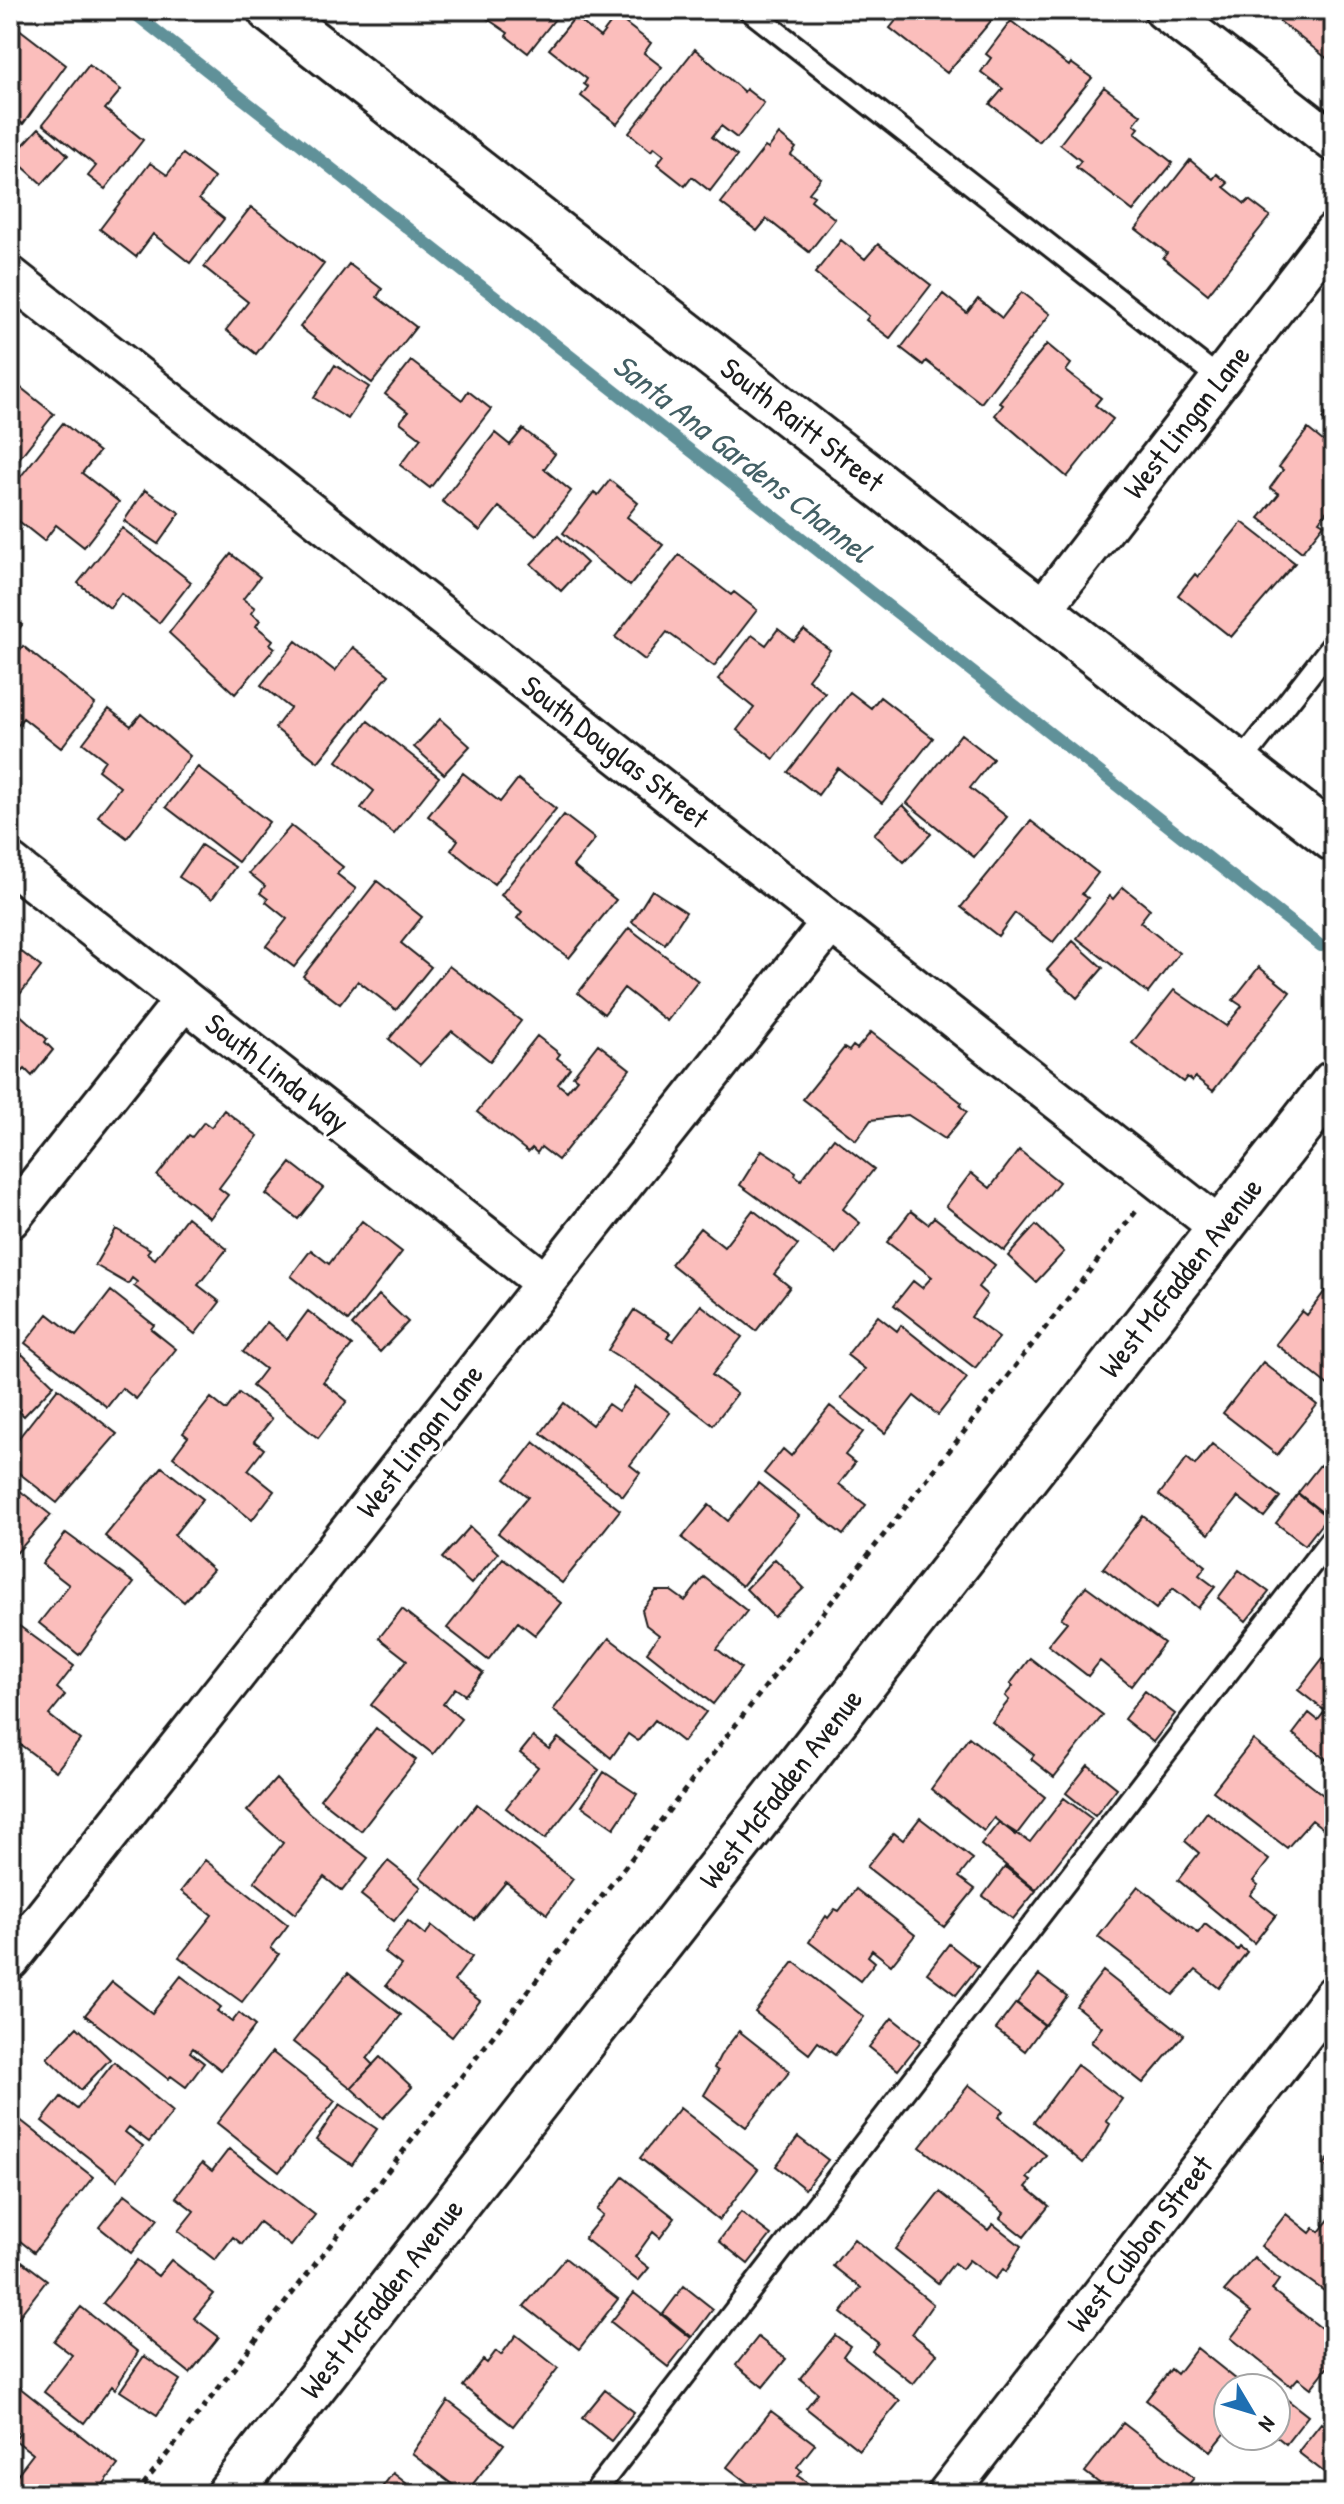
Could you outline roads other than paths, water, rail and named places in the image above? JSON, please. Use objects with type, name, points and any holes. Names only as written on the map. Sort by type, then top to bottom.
[{"type":"street","name":"South Raitt Street","points":[[270,10],[1334,839]]},
{"type":"street","points":[[1164,10],[1334,142]]},
{"type":"street","name":"West Lingan Lane","points":[[1040,612],[1334,232]]},
{"type":"street","name":"South Douglas Street","points":[[10,276],[1220,1228]]},
{"type":"street","name":"South Linda Way","points":[[10,863],[545,1283]]},
{"type":"street","name":"West Lingan Lane","points":[[10,1960],[831,922]]},
{"type":"street","points":[[10,1219],[184,1000]]},
{"type":"street","name":"West McFadden Avenue","points":[[229,2494],[1334,1083]]},
{"type":"street","name":"West Cubbon Street","points":[[947,2494],[1334,1995]]},
{"type":"lane","points":[[749,10],[1220,379]]},
{"type":"lane","points":[[1238,766],[1334,643]]},
{"type":"lane","points":[[593,2494],[1334,1535]]},
{"type":"waterway","name":"Santa Ana Gardens Channel","points":[[130,10],[1321,946]]}]
